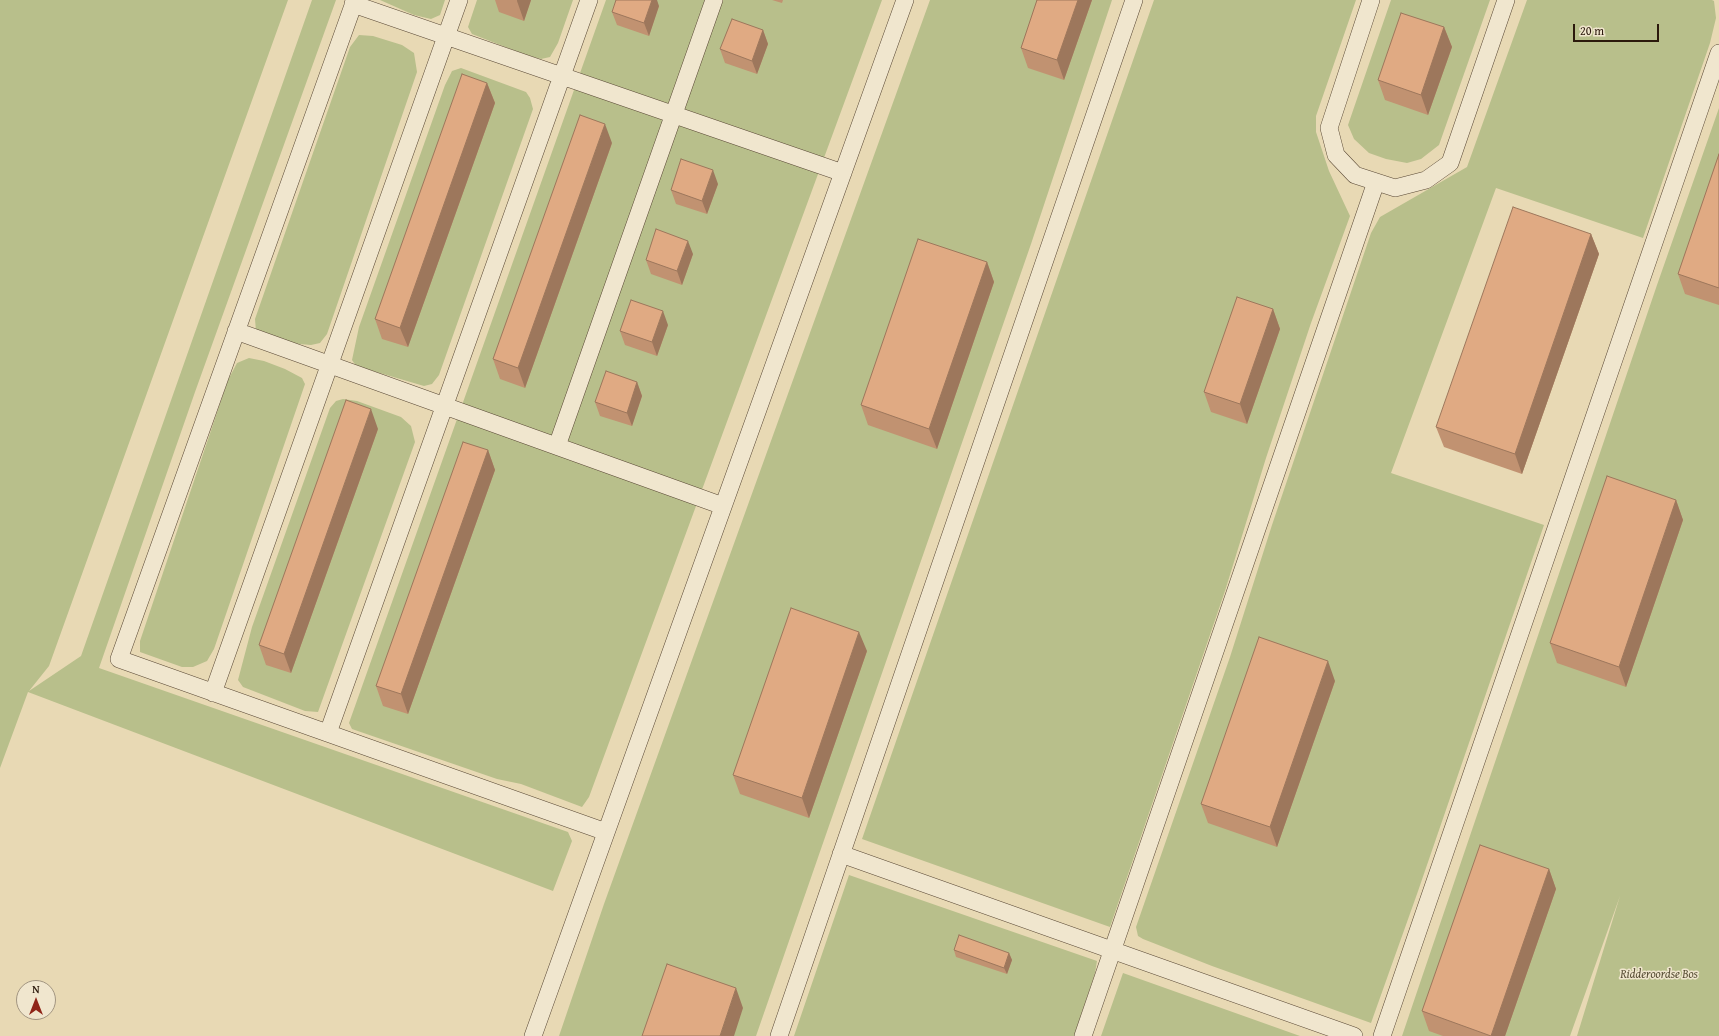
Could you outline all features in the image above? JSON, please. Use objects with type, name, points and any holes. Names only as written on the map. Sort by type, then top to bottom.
[{"type":"lane","points":[[213,693],[459,0]]},
{"type":"lane","points":[[328,733],[589,0]]},
{"type":"lane","points":[[557,446],[714,0]]},
{"type":"lane","points":[[533,1036],[905,0]]},
{"type":"lane","points":[[779,1036],[1134,0]]},
{"type":"lane","points":[[1372,0],[1329,128],[1336,155],[1355,175],[1395,188],[1426,180],[1450,163],[1506,0]]},
{"type":"lane","points":[[606,832],[119,659],[354,2],[446,36],[843,174]]},
{"type":"lane","points":[[1382,1036],[1719,53]]},
{"type":"lane","points":[[1083,1036],[1376,182]]},
{"type":"lane","points":[[236,331],[723,506]]},
{"type":"lane","points":[[841,854],[1354,1036]]},
{"type":"green space","points":[[0,0],[288,0],[49,666],[29,691],[81,656],[312,0],[336,0],[195,392],[99,668],[568,832],[572,841],[553,891],[28,692],[0,768]]},
{"type":"green space","points":[[380,0],[445,0],[440,15],[431,19],[414,15]]},
{"type":"green space","points":[[477,0],[573,0],[558,43],[550,57],[541,59],[526,55],[472,34],[468,27]]},
{"type":"green space","points":[[606,0],[882,0],[589,797],[582,807],[521,784],[497,779],[352,729],[349,723]]},
{"type":"green space","points":[[930,0],[1112,0],[1031,244],[756,1036],[559,1036],[604,904]]},
{"type":"green space","points":[[1154,0],[1356,0],[1316,116],[1316,132],[1329,171],[1350,216],[1311,323],[1266,458],[1225,591],[1110,927],[862,839]]},
{"type":"green space","points":[[1391,0],[1490,0],[1439,145],[1421,159],[1407,163],[1386,159],[1369,153],[1354,139],[1348,125]]},
{"type":"green space","points":[[1527,0],[1712,0],[1714,1],[1716,18],[1710,43],[1643,238],[1496,188],[1391,473],[1544,525],[1371,1023],[1212,966],[1143,939],[1138,936],[1136,927],[1230,657],[1272,525],[1371,233],[1380,217],[1467,167]]},
{"type":"green space","points":[[359,35],[373,36],[402,45],[414,53],[417,72],[327,334],[320,343],[311,345],[288,343],[256,331],[255,319],[350,47]]},
{"type":"green space","points":[[461,68],[526,92],[530,98],[533,109],[439,375],[432,384],[424,386],[356,366],[352,360],[359,327],[445,85],[452,71]]},
{"type":"green space","name":"Ridderoordse Bos","points":[[1719,108],[1719,1036],[1577,1036],[1620,896],[1570,1036],[1402,1036],[1657,285]]},
{"type":"green space","points":[[249,358],[264,361],[285,369],[302,378],[305,384],[214,649],[207,661],[193,667],[182,667],[140,652],[140,641],[228,380],[237,363]]},
{"type":"green space","points":[[343,399],[357,401],[401,417],[411,426],[415,442],[318,712],[305,711],[243,687],[238,680],[252,627],[330,408],[336,401]]},
{"type":"green space","points":[[849,875],[1097,961],[1095,973],[1074,1036],[794,1036]]},
{"type":"green space","points":[[1123,973],[1300,1036],[1101,1036]]},
{"type":"building","points":[[616,0],[652,0],[644,23],[612,12]]},
{"type":"building","points":[[1037,0],[1078,0],[1057,60],[1021,48]]},
{"type":"building","points":[[1401,13],[1444,27],[1421,95],[1378,80]]},
{"type":"building","points":[[732,19],[763,30],[752,61],[720,49]]},
{"type":"building","points":[[462,74],[487,83],[400,328],[375,319]]},
{"type":"building","points":[[580,115],[605,124],[518,368],[493,359]]},
{"type":"building","points":[[1719,154],[1719,288],[1678,274]]},
{"type":"building","points":[[681,159],[713,170],[702,201],[671,190]]},
{"type":"building","points":[[1513,207],[1591,234],[1515,454],[1436,427]]},
{"type":"building","points":[[656,229],[688,241],[677,271],[646,260]]},
{"type":"building","points":[[918,239],[987,262],[929,429],[861,405]]},
{"type":"building","points":[[1237,297],[1273,309],[1240,404],[1204,392]]},
{"type":"building","points":[[631,300],[663,311],[652,342],[620,331]]},
{"type":"building","points":[[606,371],[637,382],[627,413],[595,402]]},
{"type":"building","points":[[346,400],[371,409],[284,654],[259,645]]},
{"type":"building","points":[[463,442],[488,450],[401,694],[376,686]]},
{"type":"building","points":[[1607,476],[1676,500],[1619,667],[1550,643]]},
{"type":"building","points":[[791,608],[859,632],[802,798],[733,775]]},
{"type":"building","points":[[1259,637],[1328,661],[1270,827],[1201,804]]},
{"type":"building","points":[[1480,845],[1549,869],[1491,1036],[1422,1011]]},
{"type":"building","points":[[959,935],[1009,953],[1004,968],[954,950]]},
{"type":"building","points":[[667,964],[736,988],[720,1036],[642,1036]]}]
